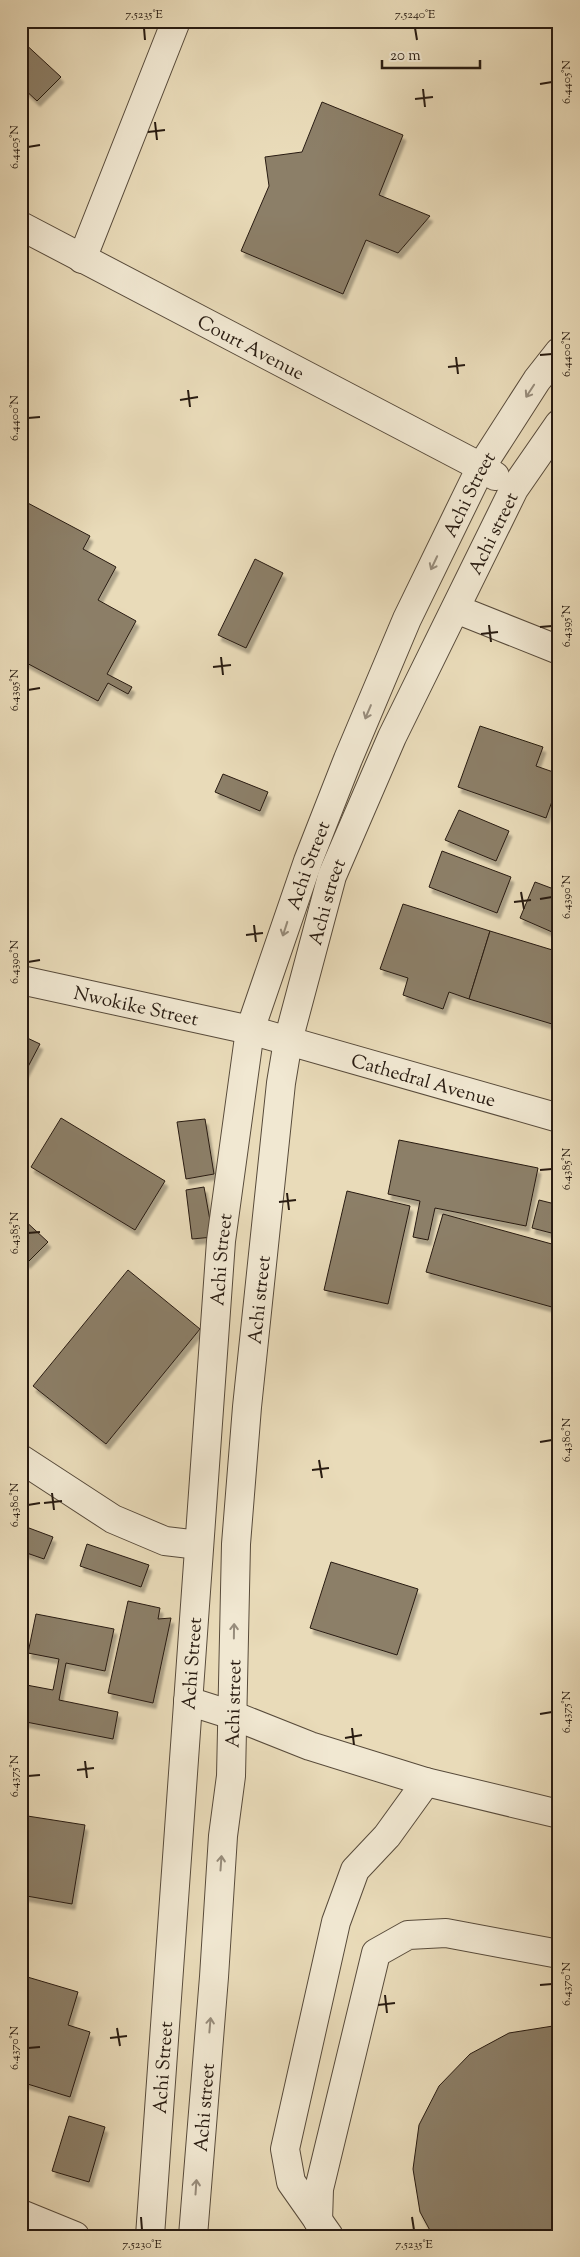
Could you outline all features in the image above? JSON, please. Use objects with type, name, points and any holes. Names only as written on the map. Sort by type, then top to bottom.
[{"type":"street","points":[[82,260],[176,21]]},
{"type":"street","name":"Court Avenue","points":[[21,226],[82,260],[481,467],[514,489]]},
{"type":"street","name":"Achi Street","points":[[150,2236],[176,1900],[188,1701],[221,1242],[250,1030],[308,861],[348,759],[407,619],[481,467],[537,380],[559,352]]},
{"type":"street","name":"Achi street","points":[[193,2236],[214,1977],[223,1836],[231,1776],[236,1544],[247,1407],[280,1092],[288,1042],[332,876],[392,737],[514,489],[559,424]]},
{"type":"street","points":[[456,609],[559,650]]},
{"type":"street","name":"Nwokike Street","points":[[21,980],[250,1030],[288,1042]]},
{"type":"street","name":"Cathedral Avenue","points":[[288,1042],[559,1118]]},
{"type":"street","points":[[21,1459],[113,1519],[165,1541],[199,1545]]},
{"type":"street","points":[[188,1701],[232,1715],[310,1746],[426,1782],[559,1814]]},
{"type":"street","points":[[323,2228],[291,2182],[285,2149],[336,1922],[354,1870],[387,1836],[426,1782]]},
{"type":"street","points":[[323,2228],[319,2189],[376,1953],[408,1934],[446,1933],[559,1954]]},
{"type":"street","points":[[21,2214],[75,2236]]},
{"type":"building","points":[[21,40],[61,77],[37,101],[21,86]]},
{"type":"building","points":[[322,102],[403,135],[379,195],[430,216],[398,253],[366,240],[343,294],[241,251],[269,186],[265,157],[302,152]]},
{"type":"building","points":[[24,501],[90,536],[83,549],[116,567],[98,600],[136,621],[107,674],[132,687],[128,694],[108,683],[98,701],[21,660],[21,507]]},
{"type":"building","points":[[255,559],[283,573],[246,648],[218,635]]},
{"type":"building","points":[[480,726],[543,747],[536,766],[559,774],[559,782],[546,818],[458,787]]},
{"type":"building","points":[[223,774],[268,792],[260,811],[215,792]]},
{"type":"building","points":[[459,810],[509,831],[496,861],[445,840]]},
{"type":"building","points":[[442,851],[511,877],[497,913],[429,887]]},
{"type":"building","points":[[535,882],[559,891],[559,935],[520,918]]},
{"type":"building","points":[[403,904],[490,931],[469,999],[449,992],[443,1009],[403,995],[408,978],[380,969]]},
{"type":"building","points":[[490,931],[559,952],[559,1001],[552,1024],[469,999]]},
{"type":"building","points":[[21,1035],[40,1044],[21,1080]]},
{"type":"building","points":[[61,1118],[165,1181],[135,1230],[31,1167]]},
{"type":"building","points":[[205,1119],[214,1174],[186,1179],[177,1122]]},
{"type":"building","points":[[399,1140],[538,1168],[526,1226],[435,1208],[428,1240],[413,1237],[420,1201],[388,1194]]},
{"type":"building","points":[[204,1187],[213,1237],[192,1239],[186,1190]]},
{"type":"building","points":[[347,1191],[410,1206],[388,1304],[324,1290]]},
{"type":"building","points":[[539,1200],[559,1205],[559,1235],[532,1228]]},
{"type":"building","points":[[443,1214],[559,1246],[559,1309],[426,1272]]},
{"type":"building","points":[[21,1217],[48,1242],[27,1263],[21,1258]]},
{"type":"building","points":[[128,1270],[200,1329],[106,1444],[33,1386]]},
{"type":"building","points":[[21,1525],[53,1537],[44,1559],[21,1551]]},
{"type":"building","points":[[87,1544],[149,1565],[141,1587],[80,1566]]},
{"type":"building","points":[[331,1562],[418,1589],[397,1655],[310,1628]]},
{"type":"building","points":[[128,1601],[160,1608],[158,1619],[171,1618],[153,1703],[108,1693]]},
{"type":"building","points":[[36,1614],[114,1629],[105,1671],[66,1663],[59,1700],[118,1712],[113,1739],[21,1721],[21,1684],[53,1690],[59,1659],[28,1653]]},
{"type":"building","points":[[21,1815],[85,1825],[72,1904],[21,1895]]},
{"type":"building","points":[[24,1976],[78,1992],[68,2025],[90,2032],[70,2097],[21,2082],[21,1984]]},
{"type":"building","points":[[553,2026],[559,2027],[559,2236],[433,2236],[420,2212],[413,2169],[419,2125],[439,2086],[470,2054],[509,2033]]},
{"type":"building","points":[[69,2116],[105,2127],[89,2182],[52,2171]]}]
